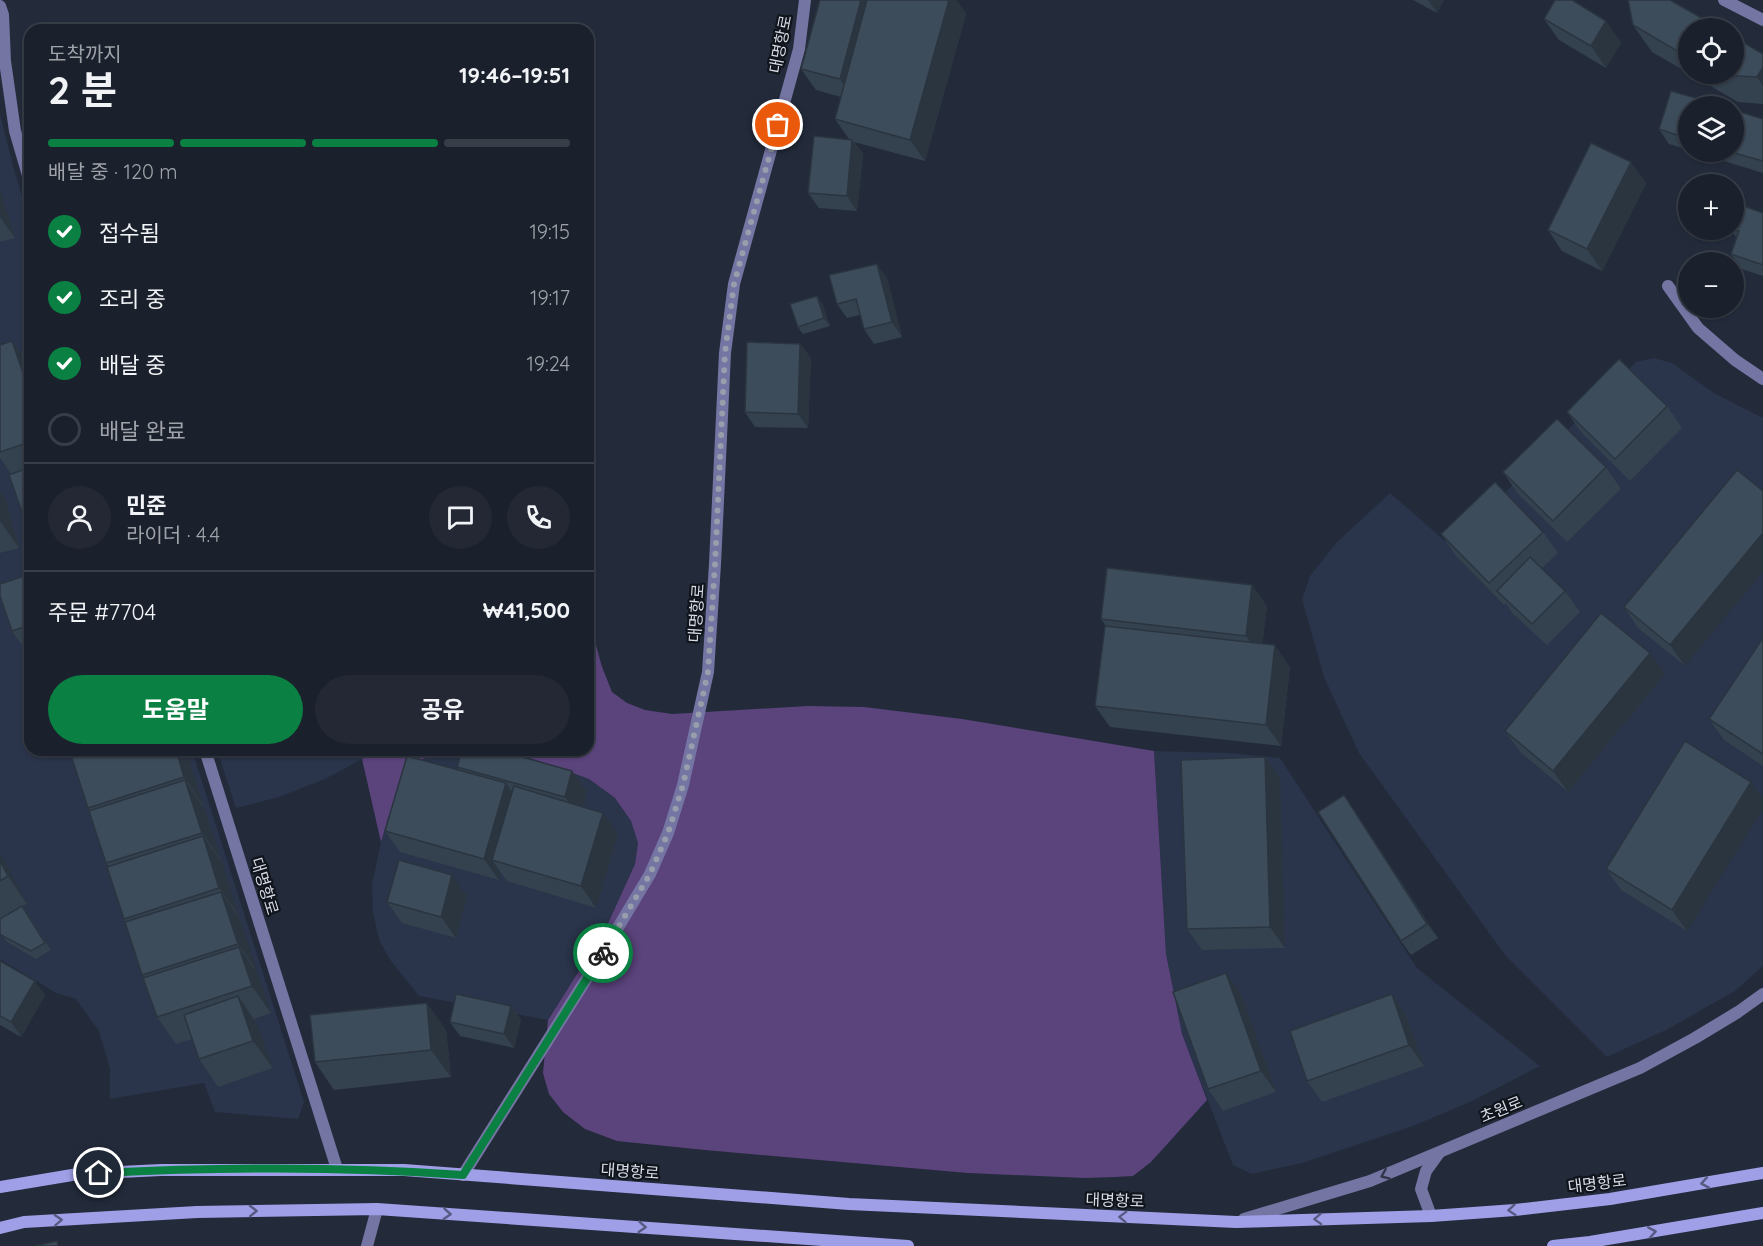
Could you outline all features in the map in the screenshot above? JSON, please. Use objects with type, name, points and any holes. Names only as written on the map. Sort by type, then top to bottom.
[{"type":"main road","name":"대명항로","points":[[0,1187],[78,1174],[161,1170],[404,1170],[849,1204],[1236,1222],[1431,1216],[1515,1210],[1610,1199],[1763,1173]]},
{"type":"main road","points":[[0,1228],[24,1222],[197,1212],[377,1209],[908,1246]]},
{"type":"main road","points":[[1553,1246],[1763,1213]]},
{"type":"street","name":"대명항로","points":[[463,1175],[650,874],[668,833],[683,785],[708,672],[725,353],[734,284],[799,49],[805,0]]},
{"type":"street","points":[[1724,0],[1763,20]]},
{"type":"street","points":[[0,6],[3,15],[5,62],[15,131],[24,162]]},
{"type":"street","points":[[1668,286],[1698,328],[1735,360],[1763,379]]},
{"type":"street","name":"대명항로","points":[[207,756],[337,1169]]},
{"type":"street","name":"초원로","points":[[1236,1222],[1370,1181],[1640,1068],[1695,1038],[1763,994]]},
{"type":"street","points":[[1431,1216],[1421,1189],[1426,1171],[1440,1152]]},
{"type":"street","points":[[367,1246],[377,1209]]},
{"type":"shaded area","points":[[0,114],[24,203],[24,756],[194,756],[304,1102],[298,1119],[215,1112],[204,1083],[110,1099],[110,1069],[99,1031],[76,999],[56,993],[0,959]]},
{"type":"shaded area","points":[[1654,358],[1672,363],[1714,393],[1763,418],[1763,966],[1735,991],[1666,1030],[1607,1057],[1505,955],[1359,753],[1324,677],[1302,599],[1310,576],[1337,542],[1390,493],[1451,546],[1636,362]]},
{"type":"shaded area","points":[[594,638],[612,692],[627,703],[645,710],[672,714],[808,706],[864,707],[962,719],[1154,751],[1166,954],[1182,1034],[1207,1100],[1151,1162],[1133,1176],[1115,1177],[1085,1178],[968,1173],[705,1150],[617,1141],[585,1129],[563,1112],[549,1094],[543,1073],[548,1020],[605,930],[635,864],[638,843],[631,821],[615,798],[589,779],[523,756],[594,756]]},
{"type":"shaded area","points":[[1154,751],[1229,753],[1280,758],[1417,968],[1540,1066],[1470,1102],[1413,1126],[1302,1163],[1252,1174],[1233,1165],[1182,1034],[1174,996],[1166,954]]},
{"type":"shaded area","points":[[219,756],[368,756],[325,779],[279,797],[236,808]]},
{"type":"shaded area","points":[[368,756],[429,756],[411,765],[400,779],[381,842],[362,759]]},
{"type":"shaded area","points":[[429,756],[523,756],[589,779],[615,798],[631,821],[638,843],[635,864],[605,930],[548,1020],[419,996],[391,961],[379,940],[373,913],[372,884],[381,842],[400,779],[411,765]]},
{"type":"building","points":[[820,0],[861,0],[840,79],[801,69]]},
{"type":"building","points":[[867,0],[949,0],[910,140],[835,119]]},
{"type":"building","points":[[1555,0],[1572,0],[1606,21],[1591,46],[1544,19]]},
{"type":"building","points":[[1628,0],[1670,0],[1702,18],[1678,18],[1678,52],[1633,25]]},
{"type":"building","points":[[1744,43],[1763,54],[1763,67],[1757,77],[1744,76]]},
{"type":"building","points":[[1671,91],[1688,96],[1678,96],[1678,135],[1659,129]]},
{"type":"building","points":[[1744,113],[1763,119],[1763,161],[1744,156]]},
{"type":"building","points":[[814,136],[852,140],[847,196],[808,193]]},
{"type":"building","points":[[1591,143],[1631,162],[1587,249],[1548,230]]},
{"type":"building","points":[[1744,206],[1763,213],[1763,265],[1744,258],[1744,252],[1732,252],[1736,240],[1744,240]]},
{"type":"building","points":[[877,264],[892,322],[864,329],[856,299],[837,304],[829,275]]},
{"type":"building","points":[[817,296],[824,318],[798,327],[790,304]]},
{"type":"building","points":[[12,341],[24,376],[24,444],[0,452],[0,345]]},
{"type":"building","points":[[747,342],[800,344],[798,414],[745,412]]},
{"type":"building","points":[[1619,359],[1667,406],[1615,459],[1567,412]]},
{"type":"building","points":[[1557,419],[1606,467],[1553,521],[1503,472]]},
{"type":"building","points":[[24,469],[24,518],[9,475]]},
{"type":"building","points":[[1737,470],[1763,491],[1763,533],[1670,645],[1624,607]]},
{"type":"building","points":[[1495,482],[1543,532],[1489,583],[1441,534]]},
{"type":"building","points":[[1530,557],[1565,591],[1532,624],[1497,591]]},
{"type":"building","points":[[1107,568],[1252,585],[1246,636],[1101,619]]},
{"type":"building","points":[[24,576],[24,627],[12,631],[0,596],[0,584]]},
{"type":"building","points":[[1601,613],[1650,653],[1553,771],[1505,731]]},
{"type":"building","points":[[1105,626],[1275,645],[1266,725],[1095,706]]},
{"type":"building","points":[[1763,638],[1763,754],[1709,719]]},
{"type":"building","points":[[1685,741],[1751,782],[1672,910],[1606,869]]},
{"type":"building","points":[[71,756],[178,756],[184,777],[88,808]]},
{"type":"building","points":[[407,756],[506,783],[484,859],[385,831]]},
{"type":"building","points":[[460,756],[518,756],[572,771],[565,797],[457,767]]},
{"type":"building","points":[[1265,757],[1270,927],[1187,929],[1181,760]]},
{"type":"building","points":[[185,780],[202,833],[106,863],[89,811]]},
{"type":"building","points":[[514,786],[603,813],[581,886],[492,860]]},
{"type":"building","points":[[1344,795],[1427,924],[1401,941],[1318,812]]},
{"type":"building","points":[[203,836],[219,888],[124,919],[107,867]]},
{"type":"building","points":[[399,860],[452,875],[441,917],[387,902]]},
{"type":"building","points":[[0,861],[8,876],[0,881]]},
{"type":"building","points":[[221,892],[238,944],[142,975],[125,922]]},
{"type":"building","points":[[22,906],[45,943],[31,951],[0,933],[0,919]]},
{"type":"building","points":[[239,947],[252,986],[157,1017],[143,978]]},
{"type":"building","points":[[0,961],[35,981],[11,1022],[0,1016]]},
{"type":"building","points":[[1226,973],[1261,1071],[1208,1089],[1173,992]]},
{"type":"building","points":[[456,994],[511,1006],[504,1034],[450,1022]]},
{"type":"building","points":[[1392,994],[1409,1045],[1307,1081],[1290,1031]]},
{"type":"building","points":[[238,996],[253,1041],[199,1059],[184,1015]]},
{"type":"building","points":[[427,1003],[431,1050],[315,1062],[310,1015]]},
{"type":"building","points":[[57,1241],[58,1246],[35,1246]]},
{"type":"way so far","points":[[603,953],[650,874],[668,833],[683,785],[708,672],[725,353],[734,284],[778,125]]},
{"type":"route","points":[[99,1173],[161,1170],[337,1169],[404,1170],[463,1175],[603,953]]}]
